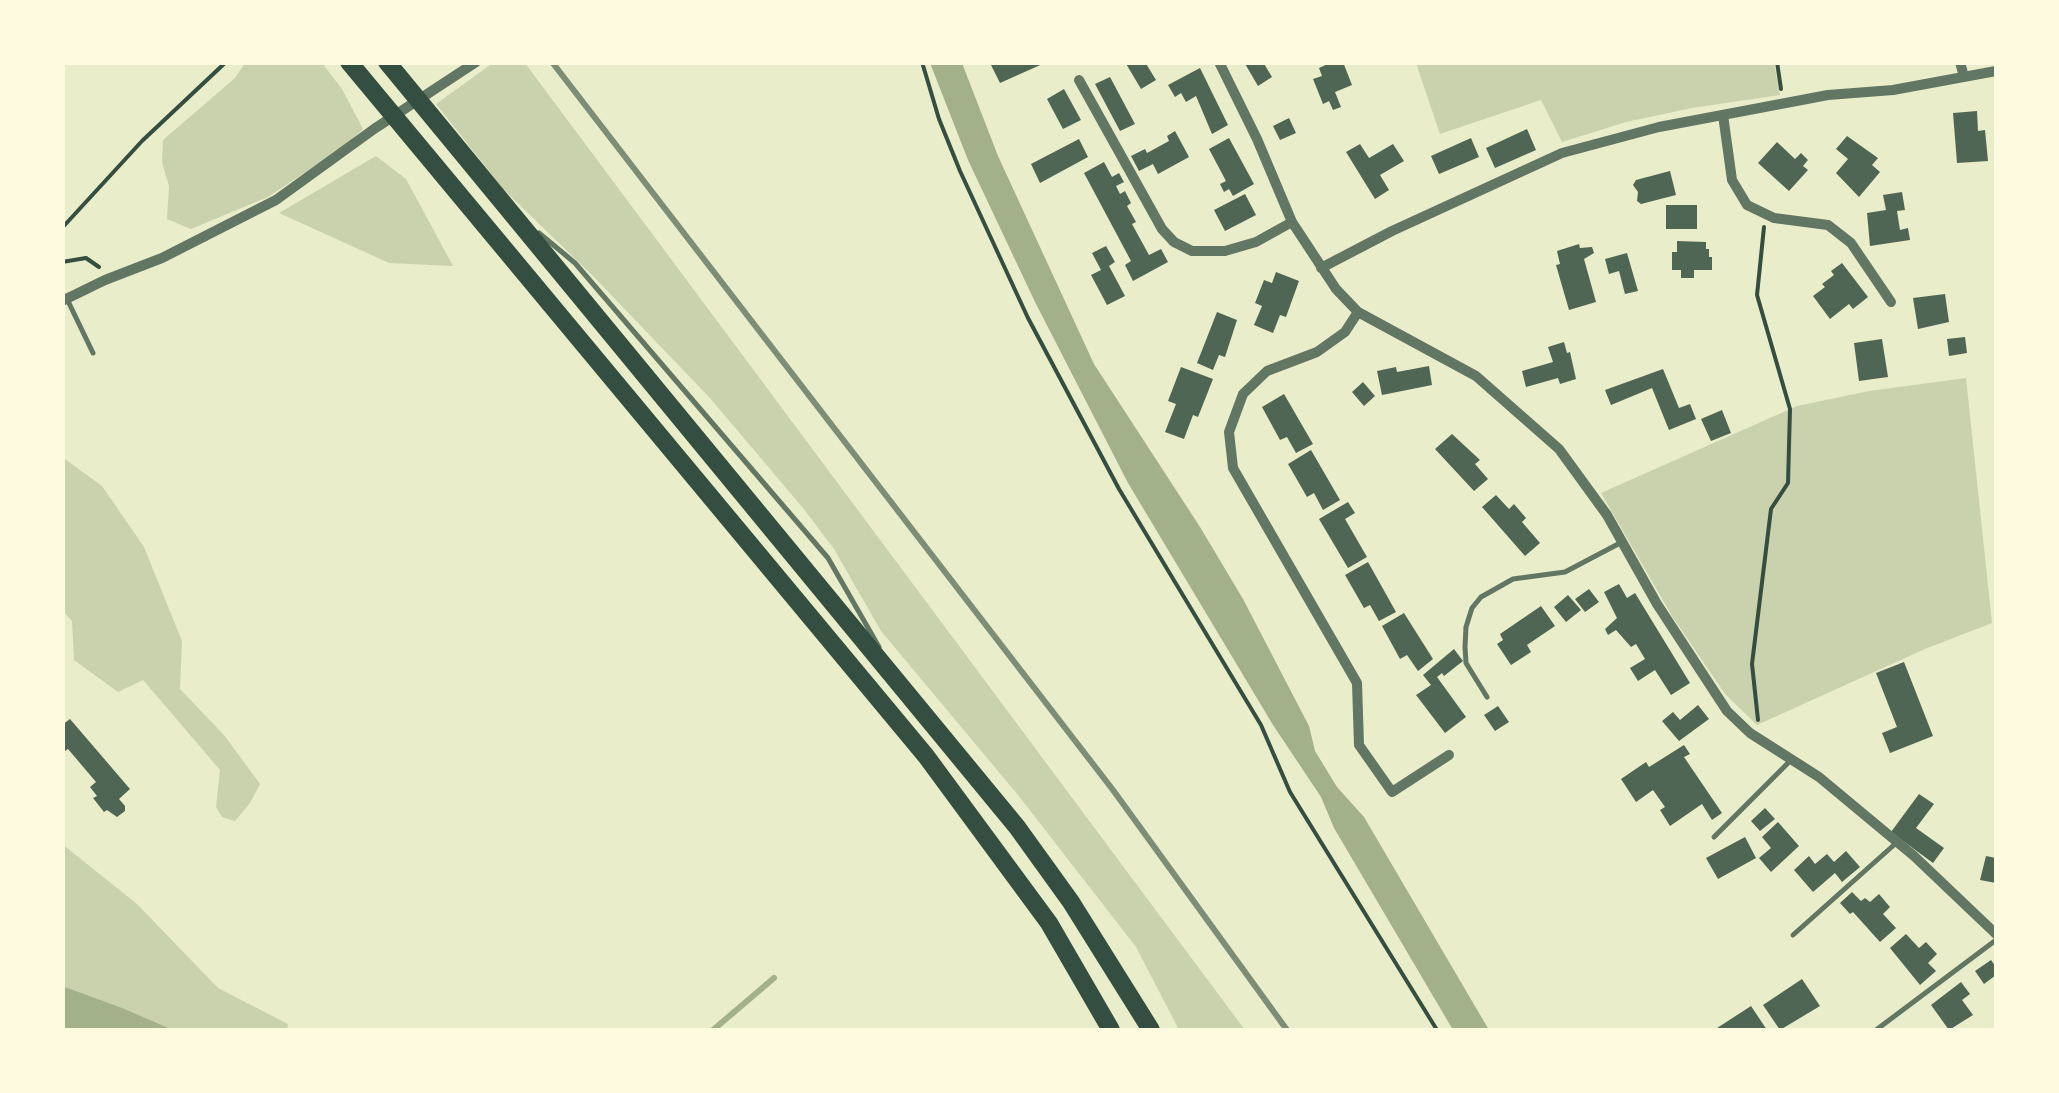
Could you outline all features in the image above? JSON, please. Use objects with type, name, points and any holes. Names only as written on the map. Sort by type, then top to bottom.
[{"type":"highway","points":[[349,62],[926,756],[1049,922],[1111,1030]]},
{"type":"highway","points":[[386,62],[1028,842],[1090,931],[1150,1030]]},
{"type":"street","points":[[65,300],[162,258],[276,200],[476,62]]},
{"type":"street","points":[[1219,62],[1292,222],[1321,268],[1358,312],[1476,376],[1559,449],[1727,711],[1750,732],[1820,777],[1897,842],[1996,937]]},
{"type":"street","points":[[1960,62],[1964,77]]},
{"type":"street","points":[[1321,268],[1562,153],[1659,126],[1828,95],[1893,90],[1996,71]]},
{"type":"street","points":[[1079,80],[1162,229],[1174,242],[1192,251],[1224,252],[1256,242],[1292,222]]},
{"type":"street","points":[[1723,115],[1732,180],[1747,204],[1765,214],[1828,224],[1852,243],[1891,302]]},
{"type":"street","points":[[1358,312],[1345,332],[1317,352],[1268,371],[1243,394],[1229,432],[1233,468],[1358,683],[1359,745],[1392,792],[1449,755]]},
{"type":"lane","points":[[65,300],[93,352]]},
{"type":"lane","points":[[1487,697],[1466,662],[1464,646],[1472,608],[1481,597],[1513,579],[1565,572],[1622,542]]},
{"type":"lane","points":[[1714,838],[1792,759]]},
{"type":"lane","points":[[1794,935],[1897,842]]},
{"type":"lane","points":[[1876,1030],[1996,937]]},
{"type":"path","points":[[62,228],[142,141],[226,62]]},
{"type":"path","points":[[922,62],[960,171],[1028,318],[1119,490],[1261,725],[1290,792],[1437,1030]]},
{"type":"path","points":[[1777,62],[1780,84]]},
{"type":"path","points":[[1758,717],[1752,664],[1771,509],[1788,482],[1790,410],[1757,295],[1765,214]]},
{"type":"path","points":[[62,262],[86,258],[94,262],[105,280]]},
{"type":"shaded area","points":[[245,63],[322,63],[342,89],[363,129],[345,146],[268,197],[191,229],[167,219],[169,186],[162,162],[163,140],[235,78]]},
{"type":"shaded area","points":[[493,63],[525,63],[1245,1030],[1179,1030],[1136,947],[1018,795],[881,631],[834,549],[803,508],[709,397],[504,190],[436,104]]},
{"type":"shaded area","points":[[930,63],[962,63],[998,156],[1094,364],[1243,599],[1309,726],[1315,751],[1337,787],[1364,817],[1489,1030],[1453,1030],[1334,828],[1321,797],[1273,725],[1128,483],[968,160]]},
{"type":"shaded area","points":[[1416,63],[1774,63],[1780,95],[1626,122],[1562,142],[1541,100],[1440,134]]},
{"type":"shaded area","points":[[376,156],[406,179],[453,266],[389,263],[279,213]]},
{"type":"shaded area","points":[[1966,378],[1992,623],[1757,725],[1725,694],[1672,616],[1601,493],[1797,406],[1869,391]]},
{"type":"shaded area","points":[[62,457],[102,486],[144,547],[182,641],[180,689],[224,735],[260,784],[235,821],[222,817],[216,807],[220,770],[143,680],[118,692],[74,660],[72,621],[63,611]]},
{"type":"shaded area","points":[[62,844],[137,904],[218,988],[288,1024],[287,1030],[95,1030],[63,1019]]},
{"type":"shaded area","points":[[62,986],[122,1008],[173,1030],[63,1030]]},
{"type":"building","points":[[1047,62],[1000,83],[991,65]]},
{"type":"building","points":[[1125,62],[1145,62],[1156,80],[1141,89]]},
{"type":"building","points":[[1244,62],[1263,62],[1272,77],[1258,86]]},
{"type":"building","points":[[1343,62],[1352,85],[1335,92],[1341,107],[1333,110],[1329,101],[1323,104],[1313,79],[1322,76],[1319,68]]},
{"type":"building","points":[[1200,68],[1228,125],[1212,134],[1196,96],[1186,102],[1181,93],[1175,97],[1168,85]]},
{"type":"building","points":[[1110,77],[1135,124],[1120,131],[1095,84]]},
{"type":"building","points":[[1064,89],[1081,120],[1063,129],[1047,99]]},
{"type":"building","points":[[1977,111],[1978,131],[1985,130],[1988,161],[1957,163],[1953,113]]},
{"type":"building","points":[[1289,118],[1296,133],[1280,140],[1273,126]]},
{"type":"building","points":[[1527,129],[1536,150],[1495,168],[1486,148]]},
{"type":"building","points":[[1175,131],[1189,157],[1158,174],[1153,164],[1139,171],[1131,156],[1145,149],[1147,153],[1169,141],[1167,136]]},
{"type":"building","points":[[1847,136],[1878,158],[1872,165],[1880,172],[1859,197],[1836,173],[1848,159],[1836,149]]},
{"type":"building","points":[[1229,138],[1254,184],[1233,196],[1229,189],[1224,192],[1220,184],[1226,181],[1209,149]]},
{"type":"building","points":[[1471,138],[1479,157],[1439,174],[1431,156]]},
{"type":"building","points":[[1079,139],[1088,157],[1040,183],[1031,164]]},
{"type":"building","points":[[1777,142],[1795,159],[1801,153],[1808,160],[1803,166],[1808,170],[1789,191],[1758,163]]},
{"type":"building","points":[[1360,144],[1369,158],[1393,144],[1404,161],[1380,175],[1389,190],[1375,199],[1346,152]]},
{"type":"building","points":[[1104,162],[1112,177],[1119,173],[1124,182],[1116,186],[1120,194],[1125,191],[1131,203],[1127,206],[1136,222],[1132,224],[1149,255],[1161,249],[1168,262],[1133,281],[1125,265],[1131,261],[1084,173]]},
{"type":"building","points":[[1670,171],[1676,195],[1641,204],[1637,201],[1638,192],[1633,185],[1636,180]]},
{"type":"building","points":[[1902,192],[1905,210],[1897,211],[1900,230],[1908,228],[1910,240],[1870,246],[1867,213],[1886,210],[1883,195]]},
{"type":"building","points":[[1245,194],[1256,215],[1225,231],[1214,210]]},
{"type":"building","points":[[1666,205],[1697,205],[1697,229],[1666,229]]},
{"type":"building","points":[[1677,241],[1706,242],[1712,270],[1694,270],[1694,278],[1681,278],[1681,270],[1672,270],[1672,252],[1677,252]]},
{"type":"building","points":[[1579,244],[1580,248],[1592,247],[1594,253],[1584,259],[1596,302],[1569,310],[1556,265],[1560,264],[1557,251]]},
{"type":"building","points":[[1106,246],[1115,262],[1109,266],[1125,296],[1107,305],[1091,275],[1101,270],[1092,253]]},
{"type":"building","points":[[1627,253],[1638,291],[1625,294],[1619,271],[1609,274],[1605,259]]},
{"type":"building","points":[[1842,263],[1868,297],[1853,309],[1849,304],[1830,319],[1813,296],[1825,287],[1822,284],[1834,275],[1831,271]]},
{"type":"building","points":[[1276,272],[1299,281],[1286,317],[1280,315],[1273,333],[1254,325],[1262,306],[1255,303],[1264,280],[1272,283]]},
{"type":"building","points":[[1945,294],[1949,322],[1918,329],[1913,298]]},
{"type":"building","points":[[1217,312],[1237,320],[1225,357],[1219,355],[1213,370],[1197,363]]},
{"type":"building","points":[[1965,337],[1967,353],[1949,356],[1947,339]]},
{"type":"building","points":[[1882,339],[1888,377],[1859,381],[1854,343]]},
{"type":"building","points":[[1564,342],[1576,379],[1560,384],[1558,378],[1526,387],[1522,371],[1553,362],[1548,347]]},
{"type":"building","points":[[1429,366],[1432,385],[1382,395],[1377,371]]},
{"type":"building","points":[[1181,367],[1213,379],[1198,417],[1193,415],[1184,439],[1165,432],[1176,404],[1168,401]]},
{"type":"building","points":[[1663,369],[1679,408],[1690,404],[1696,419],[1669,430],[1652,388],[1611,405],[1605,390]]},
{"type":"building","points":[[1363,382],[1375,396],[1364,406],[1352,392]]},
{"type":"building","points":[[1284,394],[1313,444],[1296,453],[1287,437],[1280,440],[1262,407]]},
{"type":"building","points":[[1722,410],[1731,433],[1711,441],[1701,419]]},
{"type":"building","points":[[1452,434],[1480,460],[1475,464],[1488,479],[1474,491],[1435,449]]},
{"type":"building","points":[[1311,450],[1340,500],[1323,510],[1314,493],[1307,497],[1288,464]]},
{"type":"building","points":[[1496,495],[1509,509],[1514,504],[1526,518],[1522,522],[1540,543],[1525,556],[1482,507]]},
{"type":"building","points":[[1348,502],[1355,513],[1345,519],[1367,557],[1348,568],[1319,519]]},
{"type":"building","points":[[1368,562],[1396,612],[1379,621],[1370,605],[1364,608],[1345,575]]},
{"type":"building","points":[[1619,584],[1627,598],[1635,593],[1690,683],[1671,695],[1655,670],[1638,681],[1630,668],[1645,659],[1636,644],[1631,647],[1616,630],[1608,635],[1605,629],[1617,618],[1604,592]]},
{"type":"building","points":[[1589,589],[1599,602],[1585,612],[1575,599]]},
{"type":"building","points":[[1568,595],[1581,610],[1566,622],[1554,607]]},
{"type":"building","points":[[1541,606],[1555,626],[1527,645],[1531,652],[1511,665],[1497,644],[1503,640],[1500,634]]},
{"type":"building","points":[[1404,613],[1433,659],[1418,671],[1407,655],[1400,659],[1382,626]]},
{"type":"building","points":[[1454,649],[1463,661],[1437,677],[1466,717],[1445,733],[1416,695],[1431,685],[1423,675]]},
{"type":"building","points":[[1904,662],[1933,736],[1890,753],[1882,733],[1897,727],[1876,673]]},
{"type":"building","points":[[1698,705],[1709,719],[1679,741],[1662,721],[1673,712],[1680,720]]},
{"type":"building","points":[[1498,706],[1509,722],[1495,731],[1484,715]]},
{"type":"building","points":[[70,719],[130,789],[119,799],[125,811],[117,817],[104,812],[93,798],[97,796],[90,787],[96,782],[68,749],[62,753],[62,725]]},
{"type":"building","points":[[1684,745],[1690,754],[1684,757],[1722,813],[1712,820],[1702,804],[1670,826],[1660,810],[1665,807],[1653,790],[1636,802],[1621,779],[1646,762],[1649,767]]},
{"type":"building","points":[[1919,794],[1934,804],[1916,828],[1944,848],[1933,863],[1891,832]]},
{"type":"building","points":[[1765,808],[1775,819],[1760,831],[1751,821]]},
{"type":"building","points":[[1778,822],[1799,846],[1771,872],[1759,858],[1771,848],[1762,837]]},
{"type":"building","points":[[1745,837],[1756,858],[1718,879],[1706,858]]},
{"type":"building","points":[[1846,851],[1860,867],[1842,882],[1835,873],[1813,892],[1794,870],[1809,856],[1815,864],[1827,854],[1834,862]]},
{"type":"building","points":[[1986,856],[1996,858],[1996,883],[1980,880]]},
{"type":"building","points":[[1852,892],[1861,901],[1865,898],[1870,902],[1879,894],[1890,907],[1883,914],[1896,928],[1880,942],[1840,903]]},
{"type":"building","points":[[1906,934],[1919,948],[1926,942],[1937,954],[1928,963],[1936,971],[1920,985],[1890,948]]},
{"type":"building","points":[[1991,960],[1996,975],[1984,984],[1975,971]]},
{"type":"building","points":[[1802,979],[1820,1006],[1780,1030],[1763,1005]]},
{"type":"building","points":[[1961,982],[1970,994],[1962,1000],[1973,1015],[1949,1030],[1931,1005]]},
{"type":"building","points":[[1751,1006],[1767,1030],[1714,1030]]},
{"type":"waterway","points":[[713,1030],[774,978]]},
{"type":"railway","points":[[552,62],[1113,790],[1287,1030]]}]
